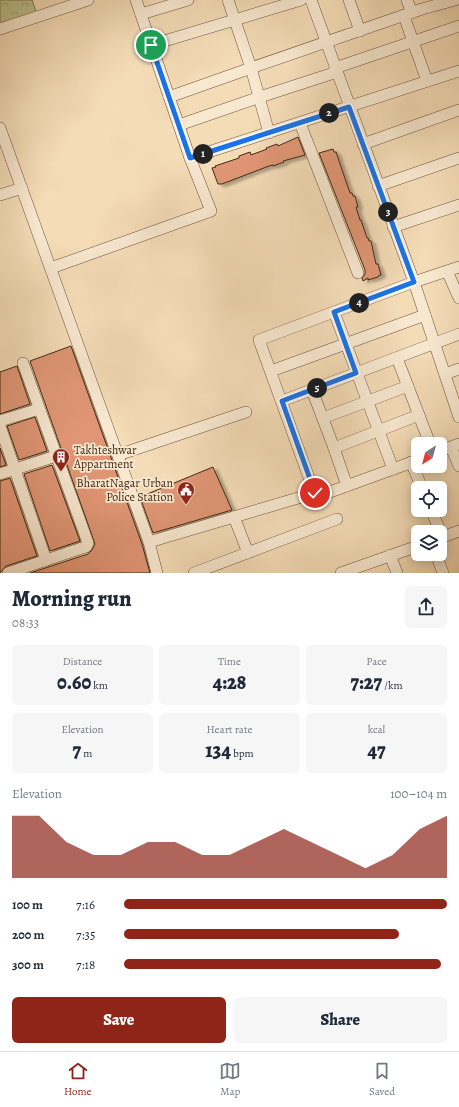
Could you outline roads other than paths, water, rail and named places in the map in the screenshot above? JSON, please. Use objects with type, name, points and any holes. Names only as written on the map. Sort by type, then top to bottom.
[{"type":"street","points":[[0,29],[88,0]]},
{"type":"street","points":[[51,268],[210,211],[190,158],[136,0]]},
{"type":"street","points":[[141,14],[188,0]]},
{"type":"street","points":[[228,0],[251,68],[269,133]]},
{"type":"street","points":[[151,45],[301,0]]},
{"type":"street","points":[[311,0],[414,282],[459,417]]},
{"type":"street","points":[[349,0],[360,31]]},
{"type":"street","points":[[407,0],[412,41],[427,81]]},
{"type":"street","points":[[169,97],[452,0]]},
{"type":"street","points":[[179,125],[336,70],[412,41],[459,26]]},
{"type":"street","points":[[190,158],[459,71]]},
{"type":"street","points":[[363,144],[459,110]]},
{"type":"street","points":[[300,123],[358,273]]},
{"type":"street","points":[[0,128],[150,542],[157,573]]},
{"type":"street","points":[[378,186],[459,158]]},
{"type":"street","points":[[0,195],[22,188]]},
{"type":"street","points":[[393,227],[459,205]]},
{"type":"street","points":[[411,462],[316,497],[259,340],[414,282],[459,267]]},
{"type":"street","points":[[447,271],[459,298]]},
{"type":"street","points":[[334,312],[366,401],[393,469]]},
{"type":"street","points":[[271,371],[424,315]]},
{"type":"street","points":[[282,401],[459,334]]},
{"type":"street","points":[[397,358],[427,437]]},
{"type":"street","points":[[8,573],[86,547],[88,543],[23,363]]},
{"type":"street","points":[[445,374],[459,369]]},
{"type":"street","points":[[323,418],[408,386]]},
{"type":"street","points":[[312,390],[347,486]]},
{"type":"street","points":[[0,421],[39,409]]},
{"type":"street","points":[[118,455],[246,412]]},
{"type":"street","points":[[334,448],[419,415]]},
{"type":"street","points":[[0,426],[46,560]]},
{"type":"street","points":[[455,446],[459,466]]},
{"type":"street","points":[[0,474],[56,456]]},
{"type":"street","points":[[150,542],[315,493]]},
{"type":"street","points":[[234,517],[248,553]]},
{"type":"street","points":[[194,573],[336,519]]},
{"type":"street","points":[[447,535],[459,531]]},
{"type":"street","points":[[346,572],[370,568],[390,555],[411,548]]},
{"type":"street","points":[[390,555],[397,573]]},
{"type":"street","points":[[439,561],[443,573]]},
{"type":"place","name":"Takhteshwar Appartment","points":[[61,472]]},
{"type":"place","name":"BharatNagar Urban Police Station","points":[[186,505]]}]
